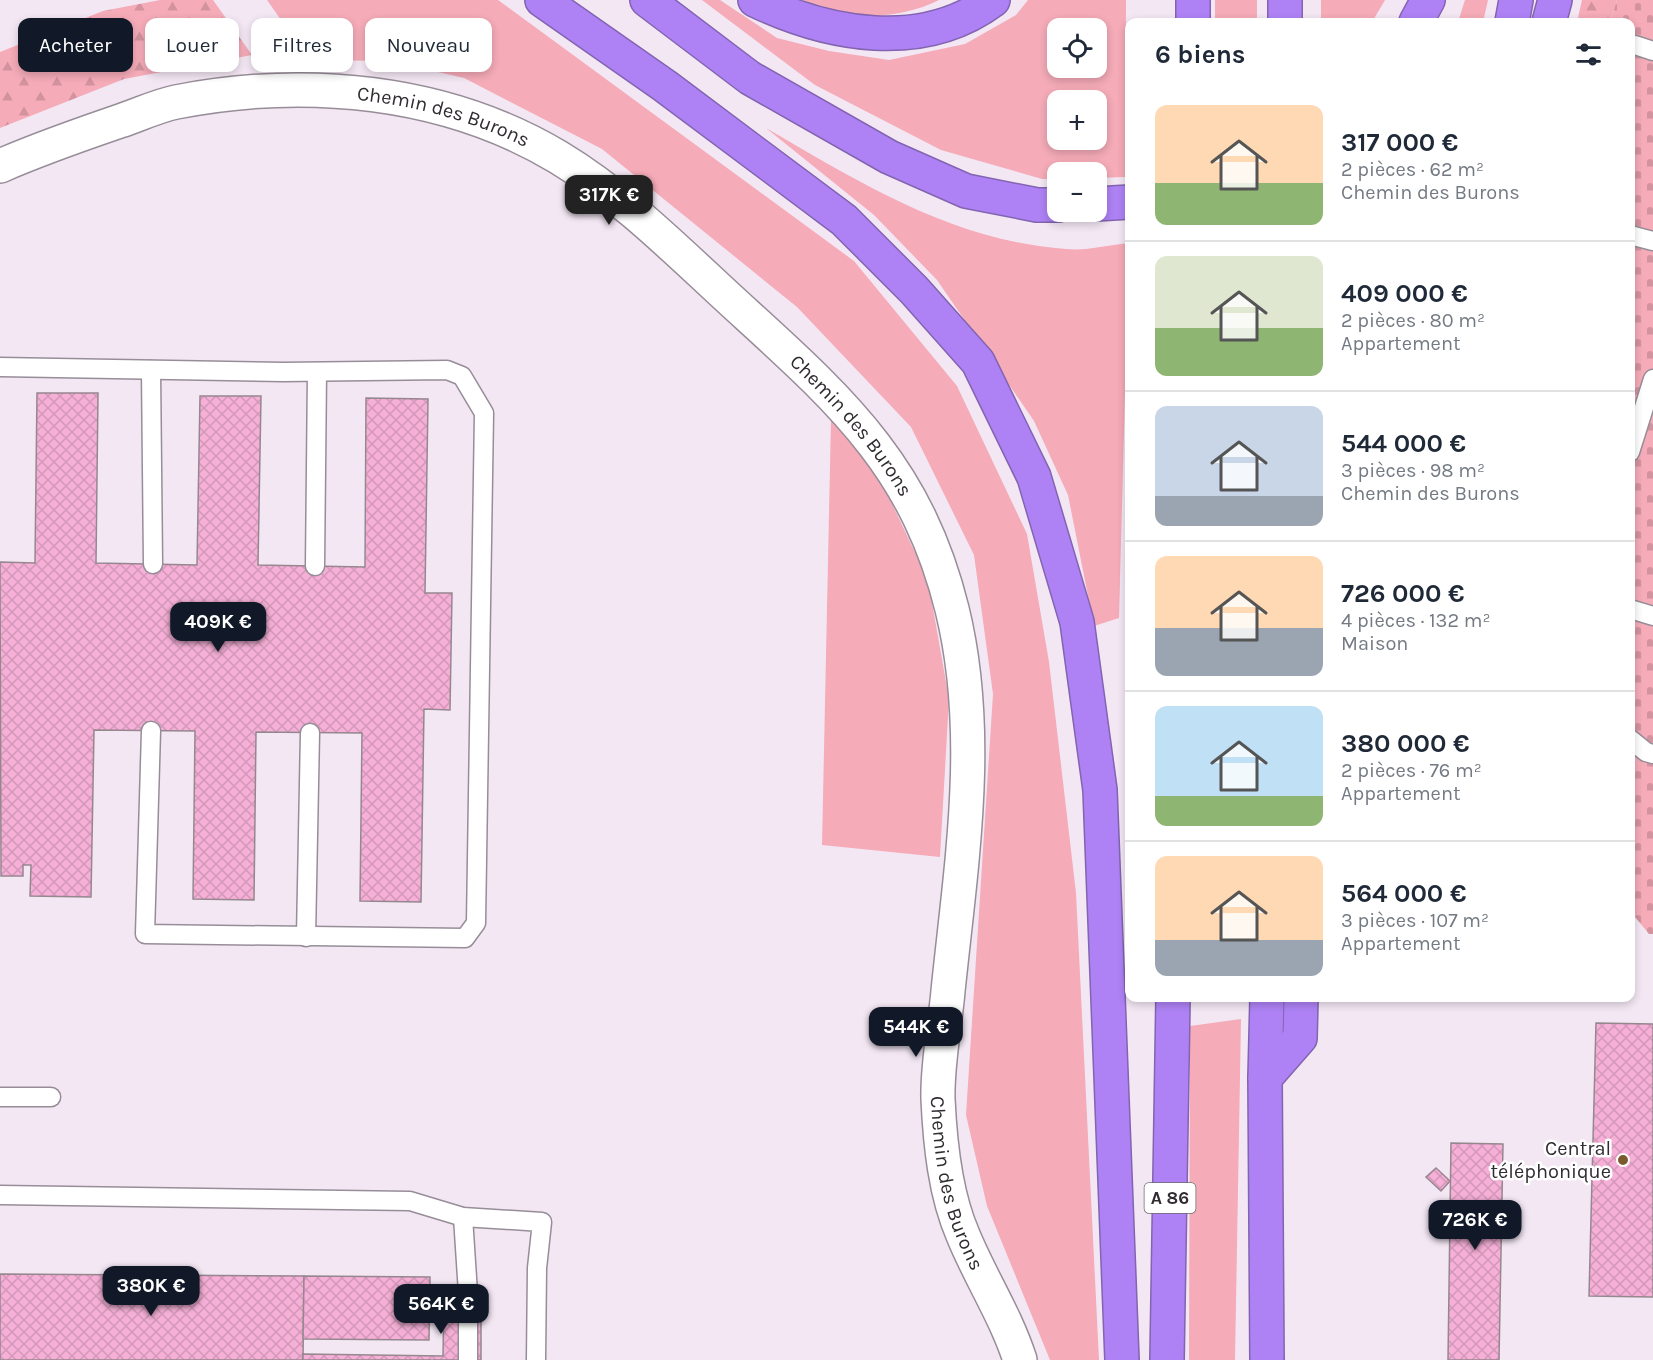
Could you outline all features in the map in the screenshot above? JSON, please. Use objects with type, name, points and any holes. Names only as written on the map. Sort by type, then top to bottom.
[{"type":"highway","points":[[542,0],[665,86],[844,220],[914,290],[978,362],[1035,477],[1077,622],[1100,790],[1122,1360]]},
{"type":"highway","points":[[647,0],[750,78],[889,157],[966,191],[1036,205],[1047,205]]},
{"type":"highway","points":[[755,0],[790,17],[847,32],[891,34],[940,26],[982,8],[993,0]]},
{"type":"highway","points":[[1193,0],[1193,18]]},
{"type":"highway","points":[[1285,0],[1285,18]]},
{"type":"highway","points":[[1418,18],[1428,0]]},
{"type":"highway","points":[[1513,18],[1516,0]]},
{"type":"highway","points":[[1550,18],[1555,0]]},
{"type":"highway","points":[[1107,203],[1125,202]]},
{"type":"highway","name":"A 86","points":[[1167,1360],[1173,1002]]},
{"type":"highway","points":[[1267,1002],[1265,1078],[1267,1360]]},
{"type":"highway","points":[[1265,1078],[1299,1038],[1300,1002]]},
{"type":"street","name":"Chemin des Burons","points":[[0,166],[41,148],[184,101],[264,90],[357,92],[436,105],[504,130],[558,157],[628,208],[826,387],[873,440],[909,494],[938,561],[953,611],[964,676],[970,736],[960,874],[938,1095],[945,1168],[960,1230],[1020,1360]]},
{"type":"lane","points":[[1635,45],[1653,51]]},
{"type":"lane","points":[[1635,236],[1653,241]]},
{"type":"lane","points":[[0,367],[317,372],[447,370],[462,376],[484,413],[476,922],[465,938],[145,934],[151,731]]},
{"type":"lane","points":[[151,370],[153,564]]},
{"type":"lane","points":[[315,566],[317,372]]},
{"type":"lane","points":[[1640,433],[1653,379]]},
{"type":"lane","points":[[1635,610],[1653,615]]},
{"type":"lane","points":[[306,937],[310,733]]},
{"type":"lane","points":[[1635,743],[1646,752],[1653,754]]},
{"type":"lane","points":[[0,1097],[51,1097]]},
{"type":"lane","points":[[0,1195],[410,1201],[463,1217],[542,1222],[537,1268],[536,1360]]},
{"type":"lane","points":[[463,1217],[468,1293],[468,1360]]},
{"type":"green space","points":[[160,0],[213,0],[226,18],[145,18],[145,72],[161,72],[124,79],[0,128],[0,52],[18,45],[18,72],[133,72],[133,18],[85,18],[103,11]]},
{"type":"green space","points":[[267,0],[498,0],[854,261],[957,386],[1027,534],[1049,662],[1076,893],[1099,1360],[1050,1360],[987,1206],[966,1115],[993,694],[974,555],[911,427],[797,307],[602,149],[464,78],[438,72],[492,72],[492,18],[365,18],[365,61],[353,61],[353,18],[280,18]]},
{"type":"green space","points":[[702,0],[720,0],[777,38],[829,51],[889,60],[965,44],[1016,15],[1028,0],[1126,0],[1125,177],[1107,178],[1107,162],[1047,162],[1047,179],[941,150],[815,85]]},
{"type":"green space","points":[[802,0],[939,0],[906,12],[870,16],[835,12]]},
{"type":"green space","points":[[1215,0],[1257,0],[1257,18],[1215,18]]},
{"type":"green space","points":[[1321,0],[1385,0],[1374,18],[1321,18]]},
{"type":"green space","points":[[1465,0],[1488,0],[1484,18],[1459,18]]},
{"type":"green space","points":[[1582,0],[1617,0],[1611,18],[1578,18]]},
{"type":"green space","points":[[1617,0],[1653,0],[1653,934],[1649,934],[1635,917],[1635,18],[1611,18]]},
{"type":"green space","points":[[239,37],[251,54],[239,57]]},
{"type":"green space","points":[[766,128],[873,188],[946,222],[1025,244],[1066,249],[1089,249],[1125,244],[1125,393],[1119,618],[1094,626],[1068,495],[1034,421],[937,280],[874,215]]},
{"type":"green space","points":[[831,419],[879,476],[928,580],[949,699],[940,857],[822,845]]},
{"type":"green space","points":[[1241,1019],[1235,1360],[1189,1360],[1190,1026]]},
{"type":"building","points":[[37,393],[98,393],[96,563],[197,565],[200,396],[261,396],[258,565],[365,567],[366,398],[428,399],[425,593],[452,593],[450,710],[424,709],[421,902],[360,901],[362,733],[256,732],[254,900],[193,899],[195,731],[94,730],[91,897],[30,896],[31,865],[23,865],[23,876],[1,876],[0,562],[35,563]]},
{"type":"building","name":"Central téléphonique","points":[[1596,1023],[1653,1024],[1653,1297],[1589,1296]]},
{"type":"building","points":[[1451,1143],[1503,1144],[1499,1360],[1448,1360]]},
{"type":"building","points":[[1436,1168],[1450,1181],[1441,1191],[1426,1177]]},
{"type":"building","points":[[0,1274],[304,1276],[303,1360],[0,1360]]},
{"type":"building","points":[[304,1276],[430,1277],[429,1340],[303,1339]]},
{"type":"building","points":[[444,1297],[481,1297],[481,1360],[303,1360],[303,1354],[443,1356]]},
{"type":"place","name":"Central téléphonique","points":[[1623,1160]]}]
